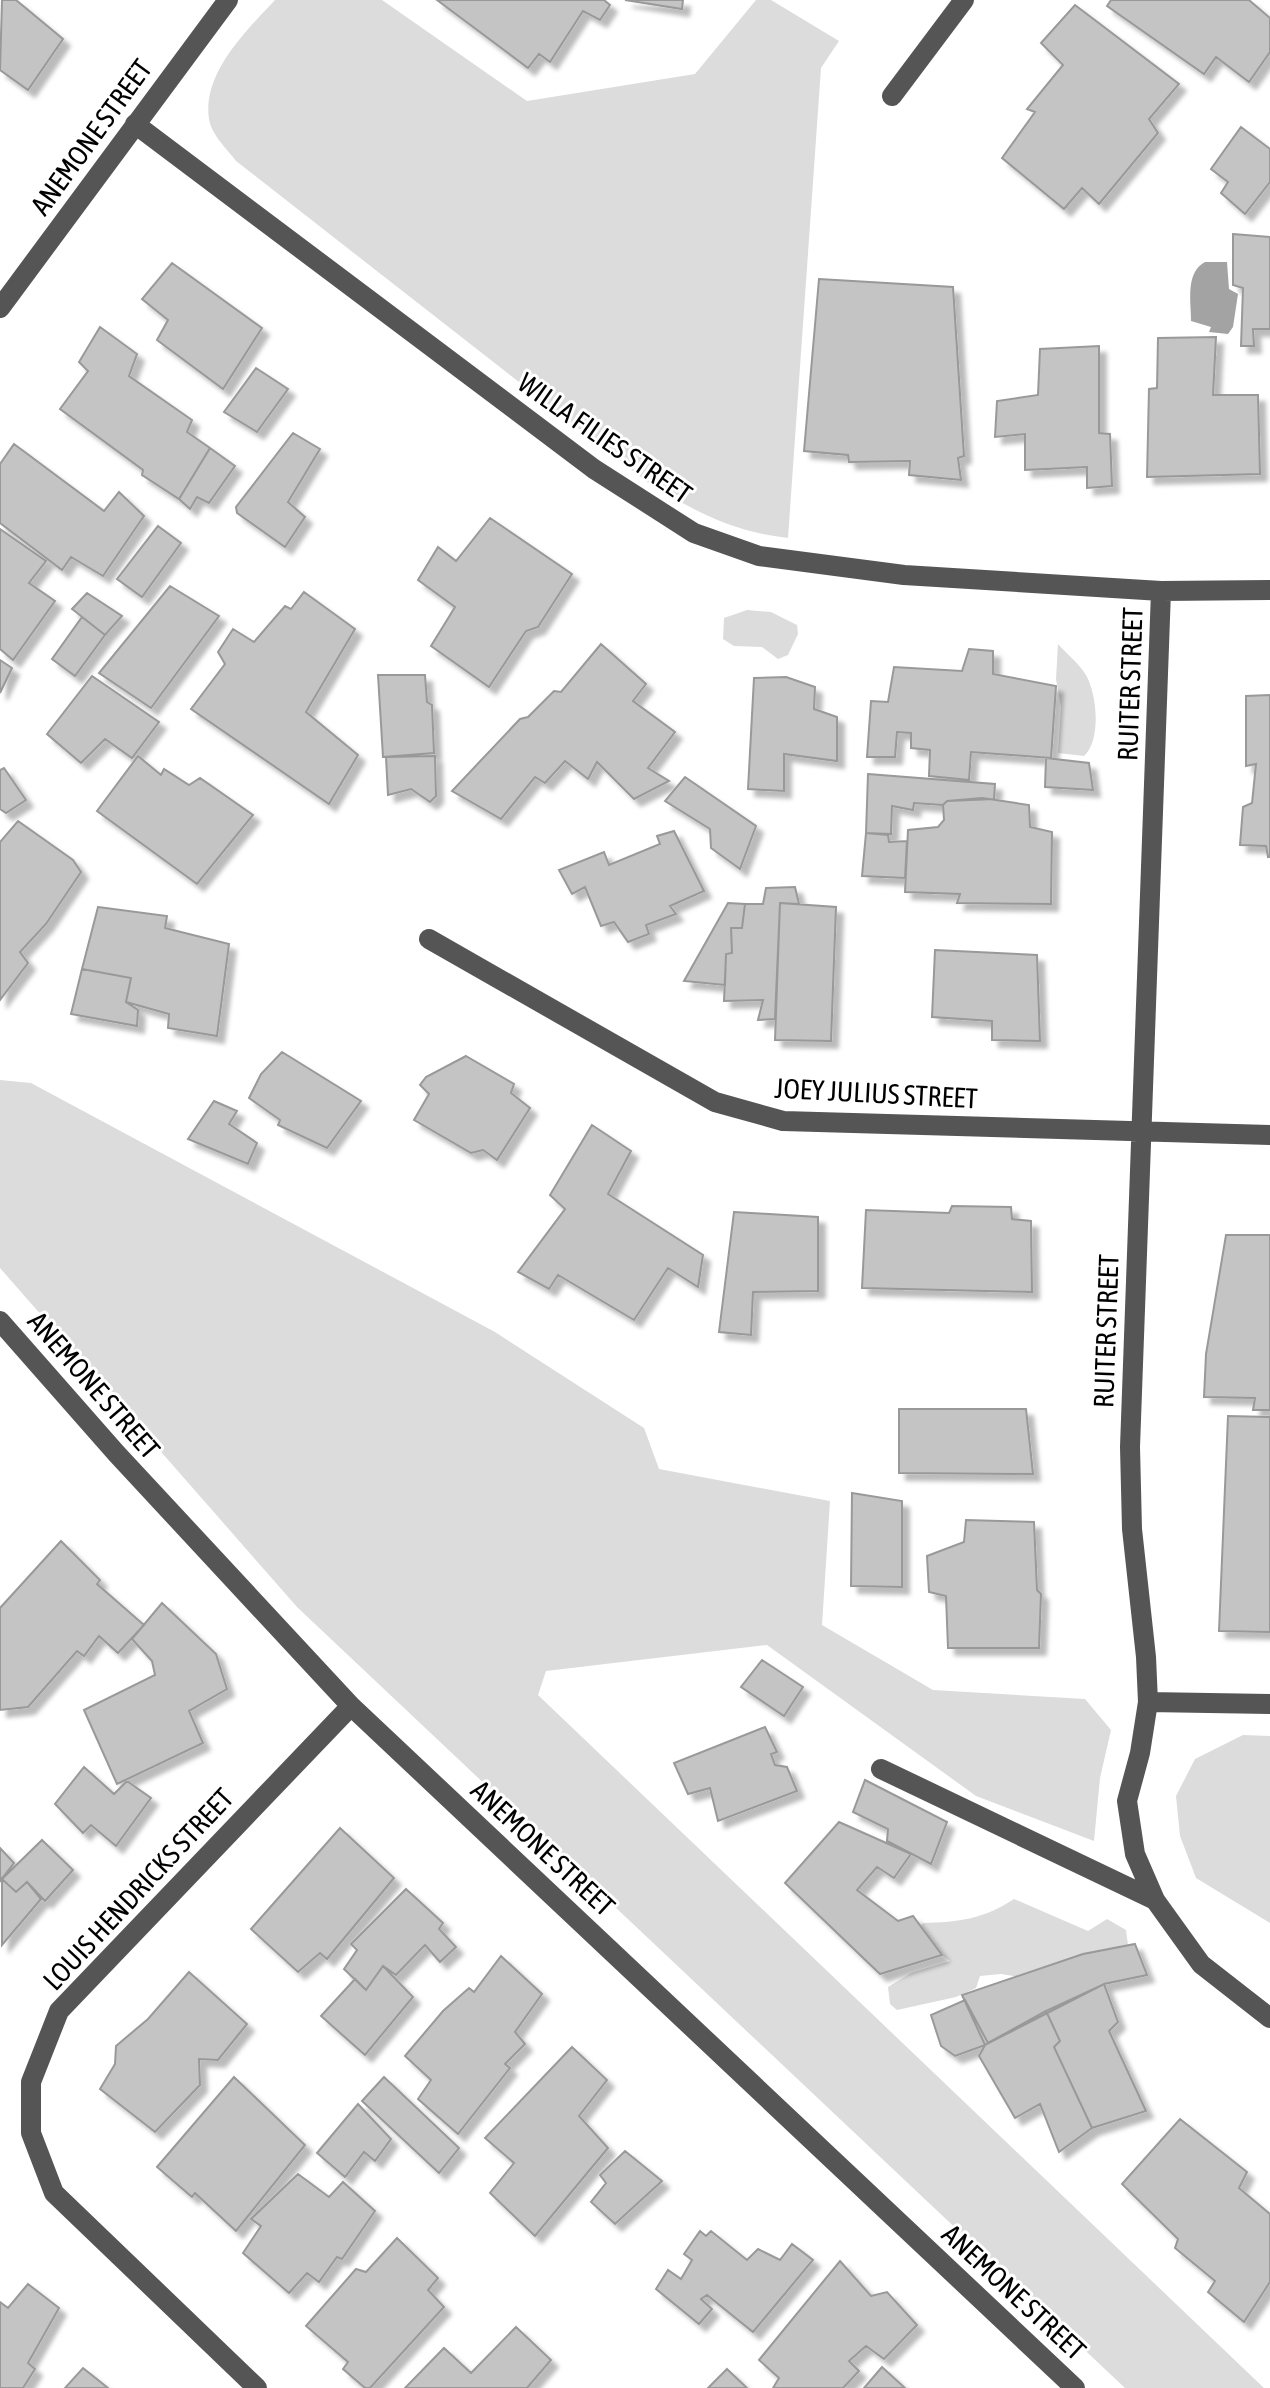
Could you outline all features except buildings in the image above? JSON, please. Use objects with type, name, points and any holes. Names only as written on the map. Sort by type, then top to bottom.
[{"type":"street","name":"ANEMONE STREET","points":[[0,308],[228,0]]},
{"type":"street","points":[[892,96],[964,0]]},
{"type":"street","name":"WILLA FILIES STREET","points":[[135,124],[594,469],[694,533],[759,556],[904,575],[1161,591],[1270,590]]},
{"type":"street","name":"RUITER STREET","points":[[1161,591],[1130,1447],[1132,1529],[1148,1702],[1140,1753],[1127,1801],[1135,1854],[1155,1900],[1201,1964],[1270,2018]]},
{"type":"street","name":"JOEY JULIUS STREET","points":[[429,939],[715,1102],[746,1113],[783,1121],[1270,1135]]},
{"type":"street","name":"ANEMONE STREET","points":[[0,1321],[116,1453],[351,1706],[1075,2388]]},
{"type":"street","points":[[1148,1702],[1270,1704]]},
{"type":"street","name":"LOUIS HENDRICKS STREET","points":[[257,2388],[54,2193],[31,2133],[31,2082],[59,2011],[351,1706]]},
{"type":"street","points":[[881,1769],[1155,1900]]},
{"type":"shaded area","points":[[275,0],[382,0],[527,101],[695,74],[756,0],[771,0],[839,41],[821,68],[788,538],[748,531],[714,519],[647,482],[236,161],[210,125],[212,85],[229,54]]},
{"type":"shaded area","points":[[1205,262],[1227,262],[1229,289],[1238,294],[1233,327],[1228,334],[1209,332],[1211,327],[1191,321],[1192,280],[1194,273]]},
{"type":"shaded area","points":[[747,610],[771,612],[797,625],[798,634],[788,655],[778,659],[762,647],[734,646],[723,639],[724,618]]},
{"type":"shaded area","points":[[1058,644],[1084,672],[1092,690],[1095,727],[1090,749],[1084,756],[1058,753],[1061,707],[1056,679]]},
{"type":"shaded area","points":[[0,1080],[31,1083],[495,1332],[644,1428],[659,1469],[830,1501],[822,1625],[933,1690],[1085,1699],[1111,1730],[1100,1778],[1094,1841],[976,1796],[767,1645],[546,1671],[538,1695],[1264,2388],[1125,2388],[297,1607],[0,1268]]},
{"type":"shaded area","points":[[1243,1735],[1270,1736],[1270,1923],[1196,1878],[1180,1836],[1176,1796],[1195,1759]]},
{"type":"shaded area","points":[[1014,1899],[1088,1931],[1107,1919],[1126,1930],[1128,1945],[1123,1956],[1082,1954],[1020,1977],[1001,1974],[980,1976],[976,1988],[956,1997],[897,2010],[890,2004],[888,1987],[911,1973],[950,1961],[921,1926],[923,1923],[971,1918]]}]
